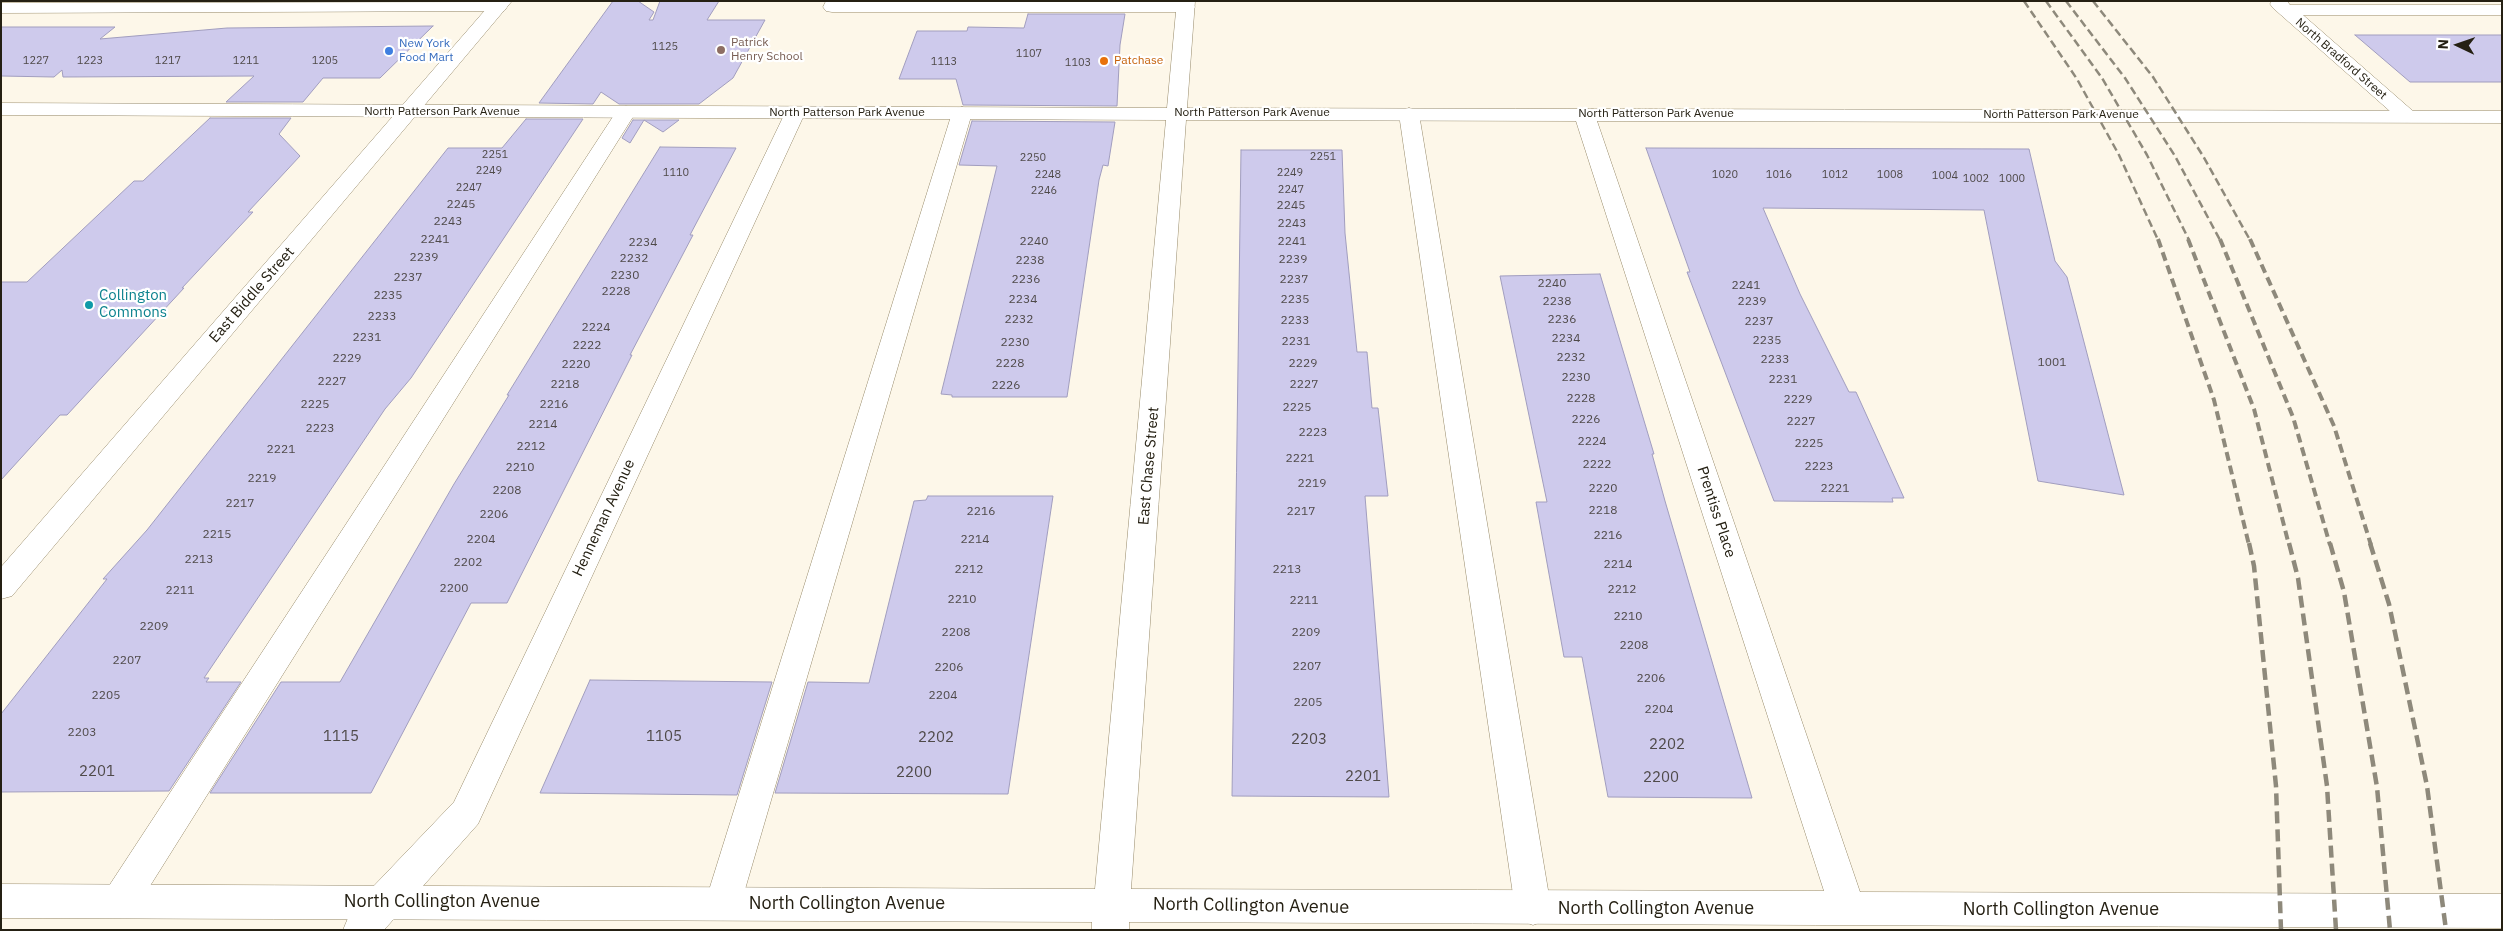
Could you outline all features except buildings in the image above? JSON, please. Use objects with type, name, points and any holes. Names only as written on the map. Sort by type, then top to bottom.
[{"type":"street","points":[[1,7],[7,1]]},
{"type":"street","points":[[835,1],[832,7],[1186,4]]},
{"type":"street","points":[[1,7],[500,4]]},
{"type":"street","name":"East Biddle Street","points":[[1,588],[500,4]]},
{"type":"street","name":"East Chase Street","points":[[1110,917],[1186,4]]},
{"type":"street","points":[[2281,6],[2502,10]]},
{"type":"street","name":"North Bradford Street","points":[[2281,6],[2406,116]]},
{"type":"street","name":"North Patterson Park Avenue","points":[[1,109],[409,112],[2502,117]]},
{"type":"street","points":[[120,901],[626,112]]},
{"type":"street","name":"Henneman Avenue","points":[[361,930],[383,902],[466,813],[794,112]]},
{"type":"street","points":[[723,903],[962,113]]},
{"type":"street","points":[[1409,114],[1533,908]]},
{"type":"street","name":"Prentiss Place","points":[[1584,114],[1848,909]]},
{"type":"street","name":"North Collington Avenue","points":[[1,901],[723,903],[1110,917],[1533,908],[2502,911]]},
{"type":"railway","points":[[2024,1],[2077,79],[2119,155],[2158,240]]},
{"type":"railway","points":[[2046,1],[2102,78],[2147,155],[2189,240]]},
{"type":"railway","points":[[2066,1],[2125,78],[2175,156],[2220,240]]},
{"type":"railway","points":[[2093,1],[2153,77],[2203,156],[2250,240]]},
{"type":"railway","points":[[2158,239],[2214,400],[2249,545]]},
{"type":"railway","points":[[2188,239],[2254,409],[2289,545]]},
{"type":"railway","points":[[2220,239],[2293,417],[2330,545]]},
{"type":"railway","points":[[2250,239],[2334,426],[2371,545]]},
{"type":"railway","points":[[2249,543],[2254,566],[2276,786],[2281,930]]},
{"type":"railway","points":[[2289,543],[2298,578],[2327,786],[2336,930]]},
{"type":"railway","points":[[2330,543],[2344,592],[2377,787],[2390,930]]},
{"type":"railway","points":[[2370,543],[2389,604],[2427,786],[2446,930]]},
{"type":"place","name":"Patrick Henry School","points":[[721,50]]},
{"type":"place","name":"New York Food Mart","points":[[389,51]]},
{"type":"place","name":"Patchase","points":[[1104,61]]},
{"type":"place","name":"Collington Commons","points":[[89,305]]}]
